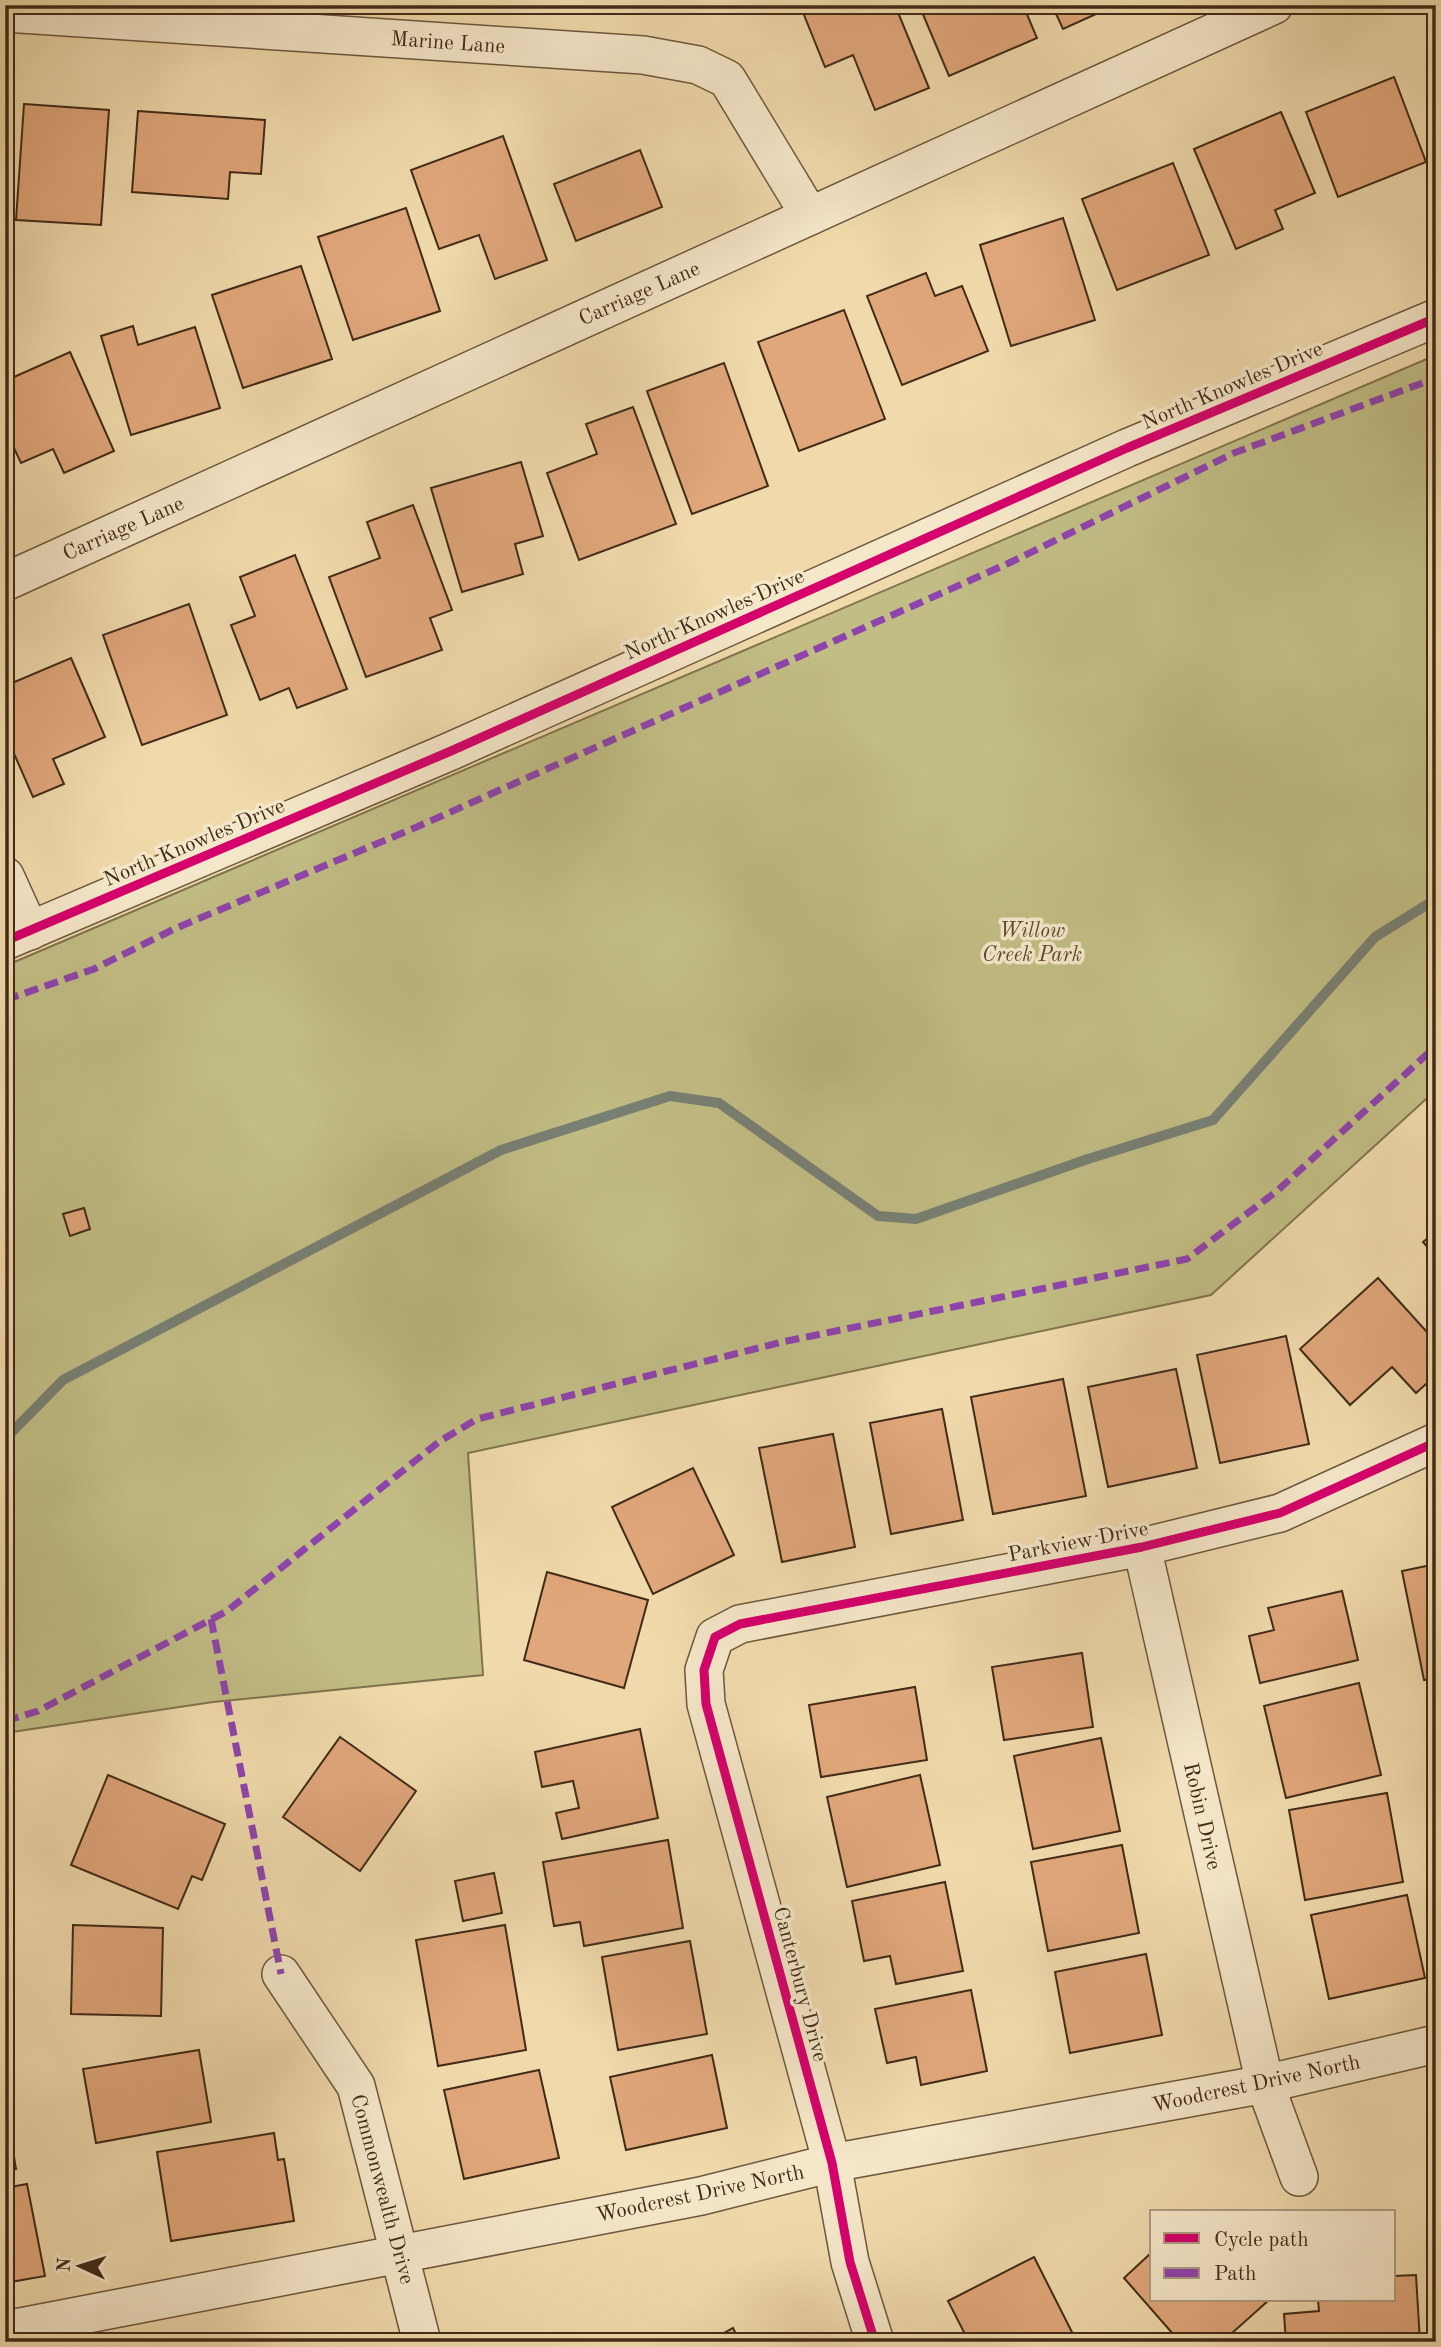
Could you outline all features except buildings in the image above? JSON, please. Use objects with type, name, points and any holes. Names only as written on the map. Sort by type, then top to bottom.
[{"type":"street","name":"Carriage Lane","points":[[5,582],[1274,5]]},
{"type":"street","name":"Marine Lane","points":[[5,13],[643,55],[698,65],[727,79],[810,216]]},
{"type":"street","name":"North Knowles Drive","points":[[18,936],[451,751],[1127,448],[1436,318]]},
{"type":"street","points":[[5,876],[18,936]]},
{"type":"street","name":"Parkview Drive","points":[[715,1637],[740,1624],[1142,1547],[1280,1513],[1436,1442]]},
{"type":"street","name":"Robin Drive","points":[[1142,1547],[1265,2084],[1299,2177]]},
{"type":"street","name":"Canterbury Drive","points":[[715,1637],[704,1670],[706,1704],[832,2164],[850,2262],[875,2342]]},
{"type":"street","name":"Commonwealth Drive","points":[[281,1973],[356,2087],[422,2342]]},
{"type":"street","name":"Woodcrest Drive North","points":[[5,2330],[701,2196],[832,2164],[1265,2084],[1436,2044]]},
{"type":"green space","name":"Willow Creek Park","points":[[1436,355],[1436,1090],[1211,1295],[468,1453],[483,1675],[213,1702],[5,1733],[5,966]]},
{"type":"waterway","points":[[5,1439],[63,1380],[501,1150],[670,1096],[719,1103],[878,1216],[916,1219],[1088,1159],[1213,1120],[1375,937],[1436,899]]},
{"type":"marked path","points":[[5,1000],[94,969],[174,929],[419,826],[1009,563],[1234,453],[1436,378]]},
{"type":"marked path","points":[[5,1721],[38,1711],[227,1611],[440,1441],[477,1419],[782,1342],[1187,1259],[1277,1191],[1436,1046]]},
{"type":"marked path","points":[[211,1619],[281,1974]]},
{"type":"cycle path","points":[[5,941],[451,751],[1127,448],[1436,318]]},
{"type":"cycle path","points":[[875,2342],[850,2262],[832,2163],[706,1704],[704,1670],[715,1637],[740,1624],[1142,1547],[1280,1513],[1436,1442]]}]
